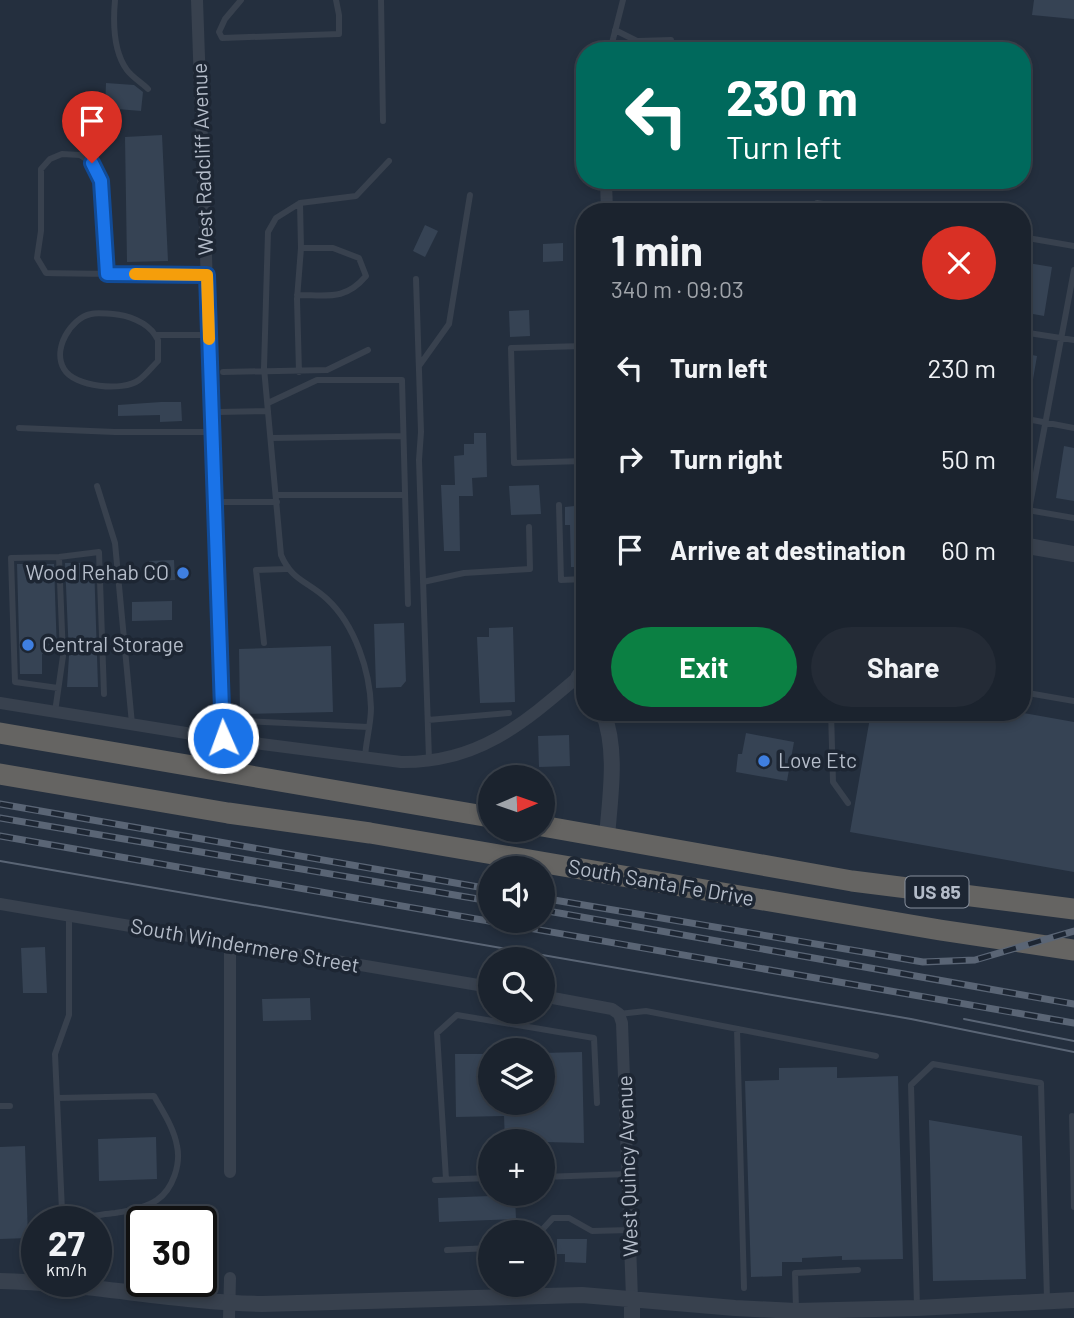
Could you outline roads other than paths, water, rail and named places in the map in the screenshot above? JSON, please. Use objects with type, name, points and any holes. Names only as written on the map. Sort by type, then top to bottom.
[{"type":"highway","points":[[0,733],[478,815]]},
{"type":"highway","name":"South Santa Fe Drive","points":[[0,774],[1074,950]]},
{"type":"highway","name":"South Santa Fe Drive","points":[[555,828],[852,881],[1074,909]]},
{"type":"street","name":"West Radcliff Avenue","points":[[197,0],[223,738]]},
{"type":"street","points":[[1031,547],[1074,554]]},
{"type":"street","points":[[0,703],[223,738],[401,762],[429,761],[465,753],[494,741],[576,681]]},
{"type":"street","points":[[605,721],[612,761],[607,837]]},
{"type":"street","name":"South Windermere Street","points":[[0,904],[478,985]]},
{"type":"street","points":[[230,943],[230,1172]]},
{"type":"street","points":[[555,998],[612,1009],[619,1014]]},
{"type":"street","name":"West Quincy Avenue","points":[[619,1014],[623,1035],[632,1318]]},
{"type":"street","points":[[229,1311],[230,1278]]},
{"type":"street","points":[[0,1281],[75,1286],[229,1311],[290,1304],[582,1295],[796,1315],[892,1314],[917,1308],[1074,1300]]},
{"type":"lane","points":[[115,0],[118,50],[127,70],[148,89]]},
{"type":"lane","points":[[241,0],[225,19],[219,32],[222,38],[339,34],[336,0]]},
{"type":"lane","points":[[381,0],[383,121]]},
{"type":"lane","points":[[612,42],[623,0]]},
{"type":"lane","points":[[615,30],[637,41],[671,40]]},
{"type":"lane","points":[[107,274],[101,181],[92,163],[80,155],[62,154],[50,159],[41,169],[41,232],[37,258],[46,272],[107,274],[207,275]]},
{"type":"lane","points":[[365,757],[371,710],[368,682],[357,643],[330,601],[312,585],[296,578],[287,569],[281,555],[265,373],[268,232],[276,218],[300,203],[356,196],[389,161]]},
{"type":"lane","points":[[419,366],[449,324],[470,195]]},
{"type":"lane","points":[[299,372],[297,295],[301,248],[300,203]]},
{"type":"lane","points":[[1031,239],[1074,246]]},
{"type":"lane","points":[[297,295],[342,295],[356,288],[366,276],[359,258],[333,248],[301,248]]},
{"type":"lane","points":[[1031,484],[1074,270]]},
{"type":"lane","points":[[416,279],[429,761]]},
{"type":"lane","points":[[91,314],[126,315],[152,329],[156,335],[158,361],[137,382],[113,387],[80,383],[64,369],[59,351],[72,324],[91,314]]},
{"type":"lane","points":[[1031,333],[1074,340]]},
{"type":"lane","points":[[156,335],[209,335]]},
{"type":"lane","points":[[576,346],[511,348],[514,463],[576,460]]},
{"type":"lane","points":[[223,372],[327,370],[368,349]]},
{"type":"lane","points":[[218,412],[268,407],[317,380],[402,380],[408,604]]},
{"type":"lane","points":[[1031,420],[1074,428]]},
{"type":"lane","points":[[19,428],[212,432]]},
{"type":"lane","points":[[271,438],[403,436]]},
{"type":"lane","points":[[97,486],[115,543],[132,724]]},
{"type":"lane","points":[[222,502],[405,495]]},
{"type":"lane","points":[[559,505],[561,580],[576,579]]},
{"type":"lane","points":[[1031,511],[1074,518]]},
{"type":"lane","points":[[423,582],[464,573],[530,569],[528,527]]},
{"type":"lane","points":[[58,688],[15,682],[11,558],[59,557],[99,552],[104,694]]},
{"type":"lane","points":[[55,712],[63,656],[59,557]]},
{"type":"lane","points":[[264,643],[256,570],[287,569]]},
{"type":"lane","points":[[1031,694],[1074,701]]},
{"type":"lane","points":[[428,720],[509,713]]},
{"type":"lane","points":[[241,721],[368,727]]},
{"type":"lane","points":[[831,721],[833,782],[848,803]]},
{"type":"lane","points":[[57,1098],[155,1096],[171,1127],[177,1147],[178,1166],[173,1179],[158,1199],[131,1211],[77,1217],[62,1211],[55,1054],[69,1015],[69,916]]},
{"type":"lane","points":[[619,1014],[646,1011],[876,1056]]},
{"type":"lane","points":[[446,1179],[438,1033],[457,1015],[594,1038],[597,1103]]},
{"type":"lane","points":[[737,1029],[744,1288]]},
{"type":"lane","points":[[917,1308],[911,1085],[933,1064],[1041,1083],[1047,1301]]},
{"type":"lane","points":[[0,1106],[10,1105]]},
{"type":"lane","points":[[1072,1116],[1074,1207]]},
{"type":"lane","points":[[555,1177],[628,1174]]},
{"type":"lane","points":[[435,1180],[478,1178]]},
{"type":"lane","points":[[551,1220],[569,1218],[592,1231],[629,1230]]},
{"type":"lane","points":[[447,1250],[478,1249]]},
{"type":"lane","points":[[796,1315],[795,1273],[858,1270]]},
{"type":"tram line","points":[[0,861],[911,1019],[1074,1052]]},
{"type":"tram line","points":[[964,1019],[1074,1041]]},
{"type":"railway","points":[[0,804],[478,887]]},
{"type":"railway","points":[[0,818],[478,899]]},
{"type":"railway","points":[[0,836],[1074,1023]]},
{"type":"railway","points":[[555,900],[923,962],[975,960],[1074,931]]},
{"type":"railway","points":[[555,912],[1074,1004]]},
{"type":"place","name":"Wood Rehab CO","points":[[183,573]]},
{"type":"place","name":"Central Storage","points":[[28,645]]},
{"type":"place","name":"Love Etc","points":[[764,761]]}]
